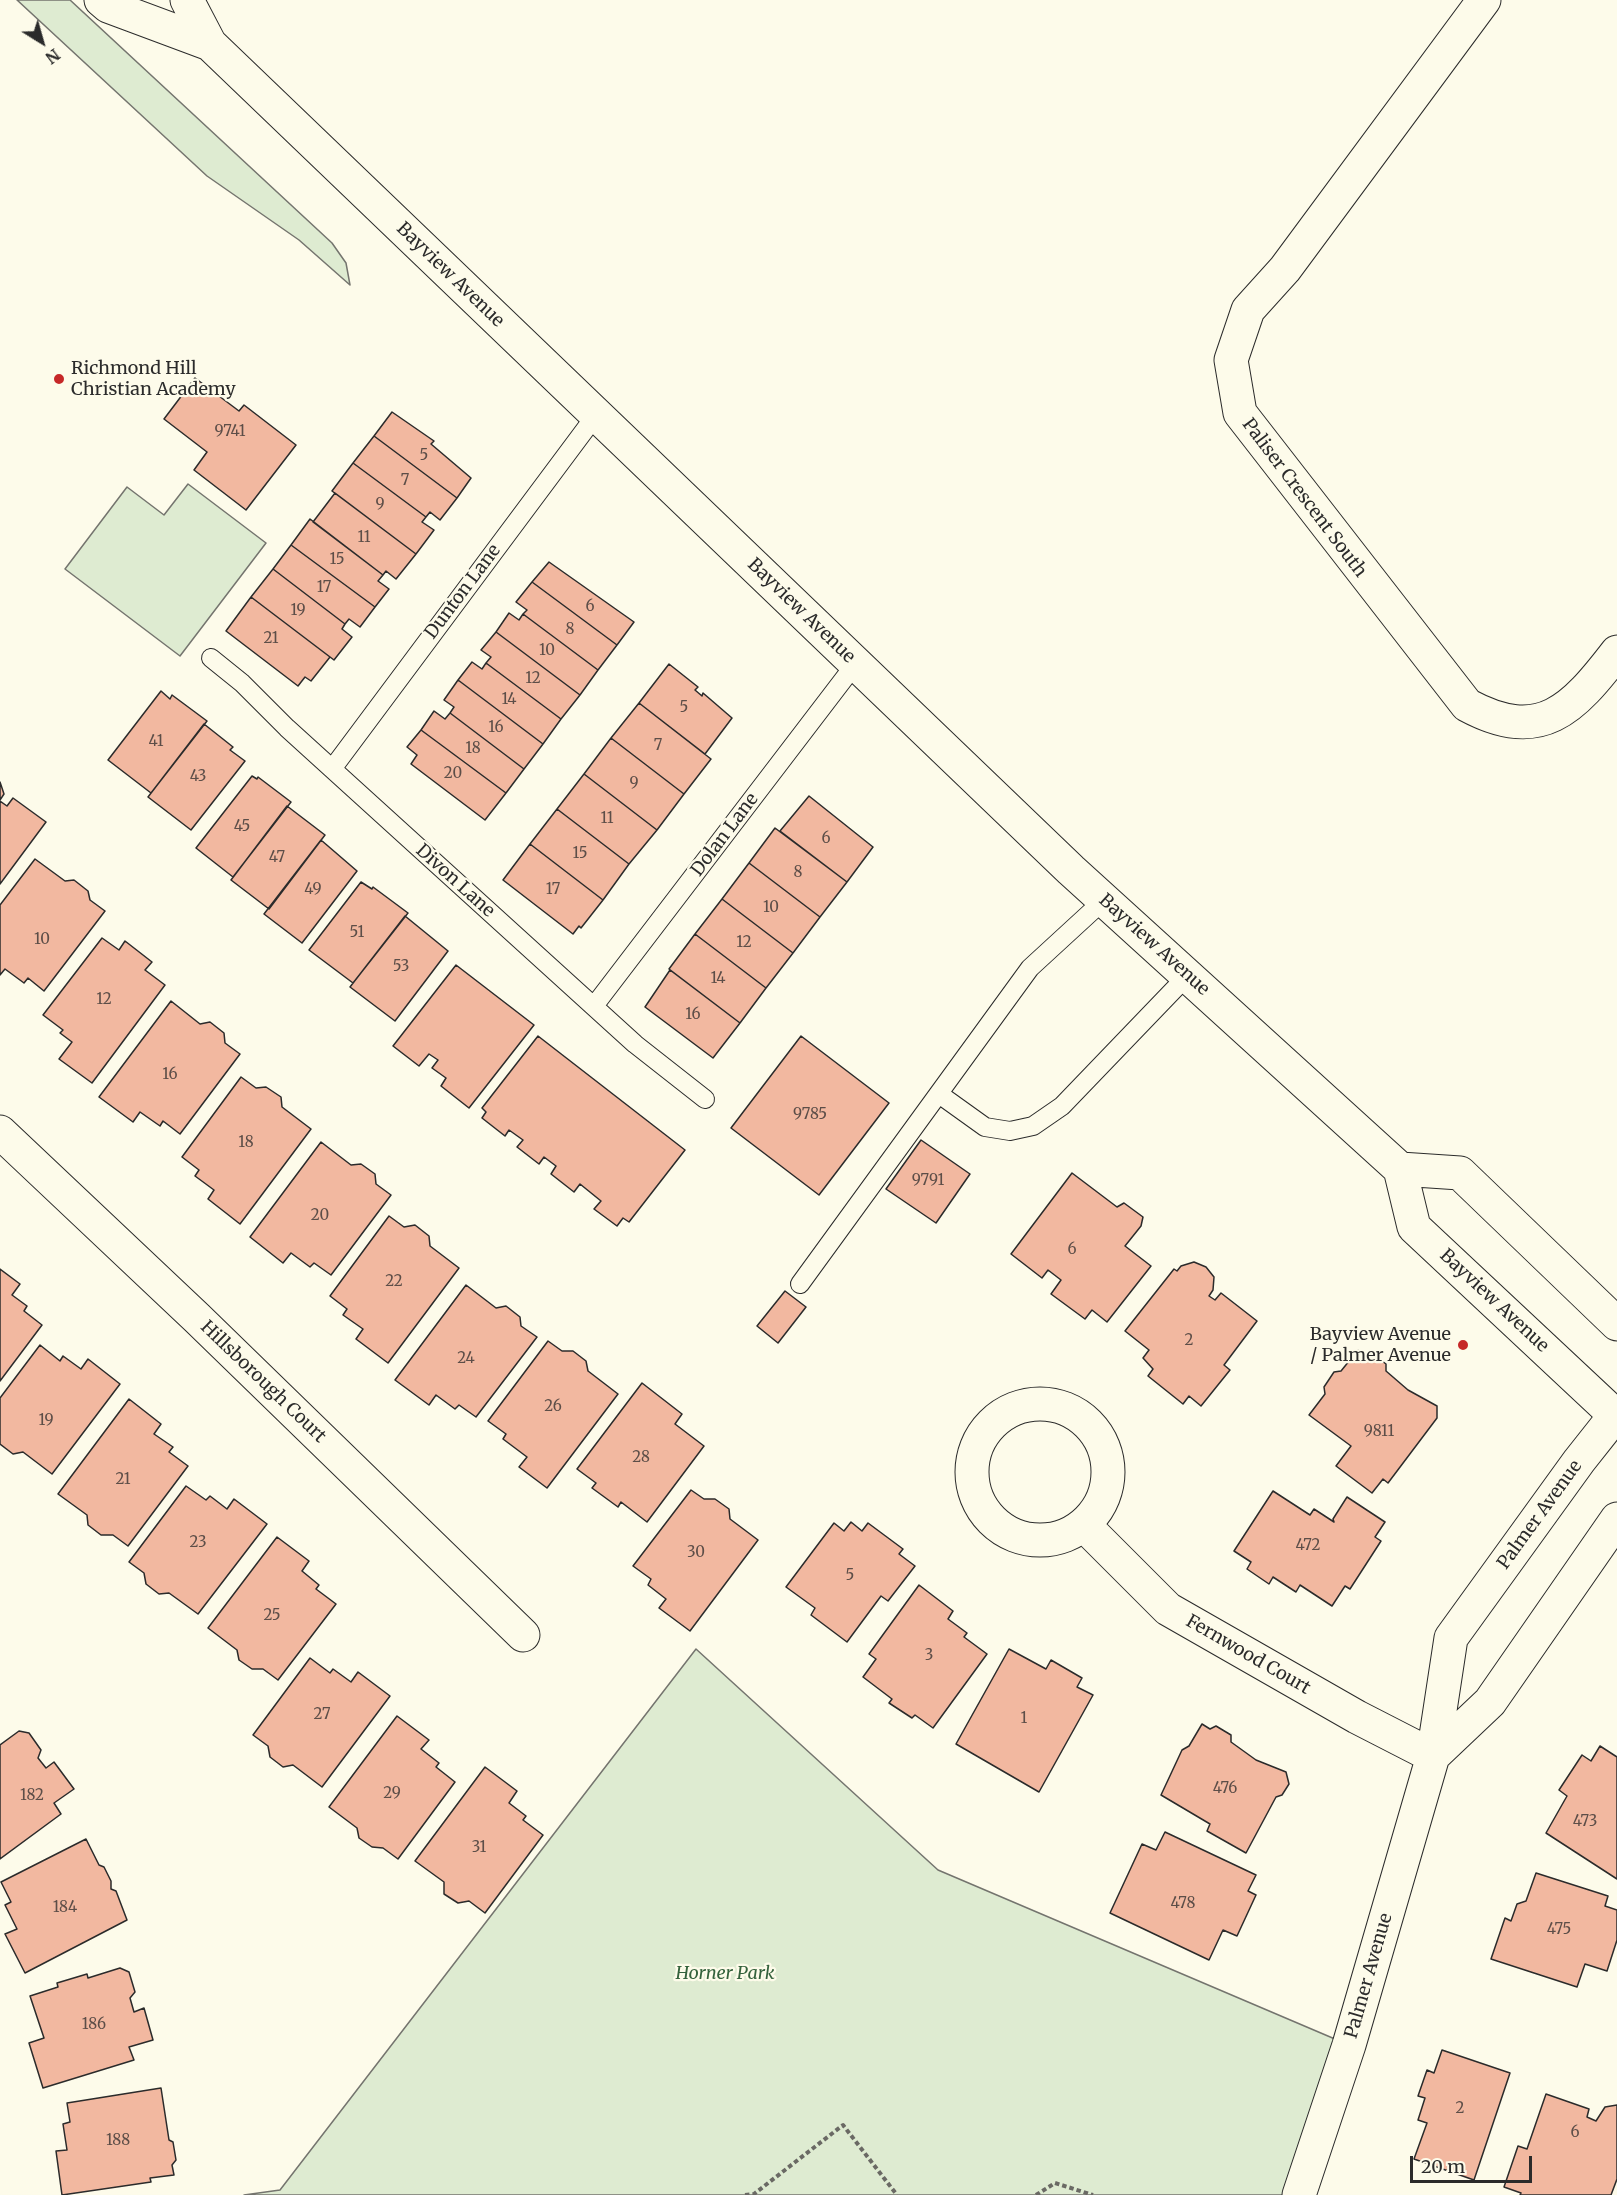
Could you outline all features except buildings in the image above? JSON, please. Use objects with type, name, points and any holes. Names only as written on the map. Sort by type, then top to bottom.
[{"type":"street","name":"Bayview Avenue","points":[[101,0],[108,6],[210,44]]},
{"type":"street","name":"Bayview Avenue","points":[[187,0],[210,44],[1104,900],[1400,1169],[1414,1227],[1616,1415]]},
{"type":"street","name":"Paliser Crescent South","points":[[1484,0],[1285,268],[1248,310],[1231,360],[1240,413],[1383,601],[1435,661],[1467,705],[1490,718],[1514,722],[1538,721],[1556,716],[1576,701],[1617,652]]},
{"type":"street","name":"Hillsborough Court","points":[[0,1132],[197,1318],[523,1635]]},
{"type":"street","points":[[1400,1169],[1460,1173],[1617,1324]]},
{"type":"street","points":[[1046,1404],[1071,1411],[1092,1428],[1105,1451],[1108,1478],[1100,1504],[1084,1525],[1060,1538],[1034,1541],[1008,1533],[987,1517],[974,1493],[971,1467],[978,1441],[995,1420],[1019,1407],[1046,1404]]},
{"type":"street","name":"Palmer Avenue","points":[[1299,2195],[1349,2045],[1433,1756],[1451,1638],[1578,1461],[1616,1415]]},
{"type":"street","points":[[1433,1756],[1490,1702],[1617,1519]]},
{"type":"street","name":"Fernwood Court","points":[[1084,1525],[1168,1609],[1357,1717],[1433,1756]]},
{"type":"lane","name":"Dunton Lane","points":[[332,770],[596,415]]},
{"type":"lane","name":"Divon Lane","points":[[211,658],[242,683],[332,770],[635,1044],[705,1099]]},
{"type":"lane","name":"Dolan Lane","points":[[594,1006],[856,663]]},
{"type":"lane","points":[[800,1284],[1030,968],[1104,900]]},
{"type":"lane","points":[[939,1094],[985,1127],[1010,1131],[1033,1126],[1062,1106],[1187,976]]},
{"type":"path","points":[[745,2195],[754,2194],[843,2125],[897,2195]]},
{"type":"path","points":[[1036,2195],[1055,2184],[1093,2195]]},
{"type":"green space","points":[[17,0],[70,0],[332,243],[346,263],[350,285],[299,240],[207,176]]},
{"type":"green space","points":[[188,484],[266,543],[180,656],[65,569],[127,487],[164,515]]},
{"type":"green space","name":"Horner Park","points":[[696,1649],[938,1870],[1349,2045],[1296,2195],[244,2195],[280,2190]]},
{"type":"place","name":"Richmond Hill Christian Academy","points":[[59,379]]},
{"type":"place","name":"Bayview Avenue / Palmer Avenue","points":[[1463,1345]]}]
